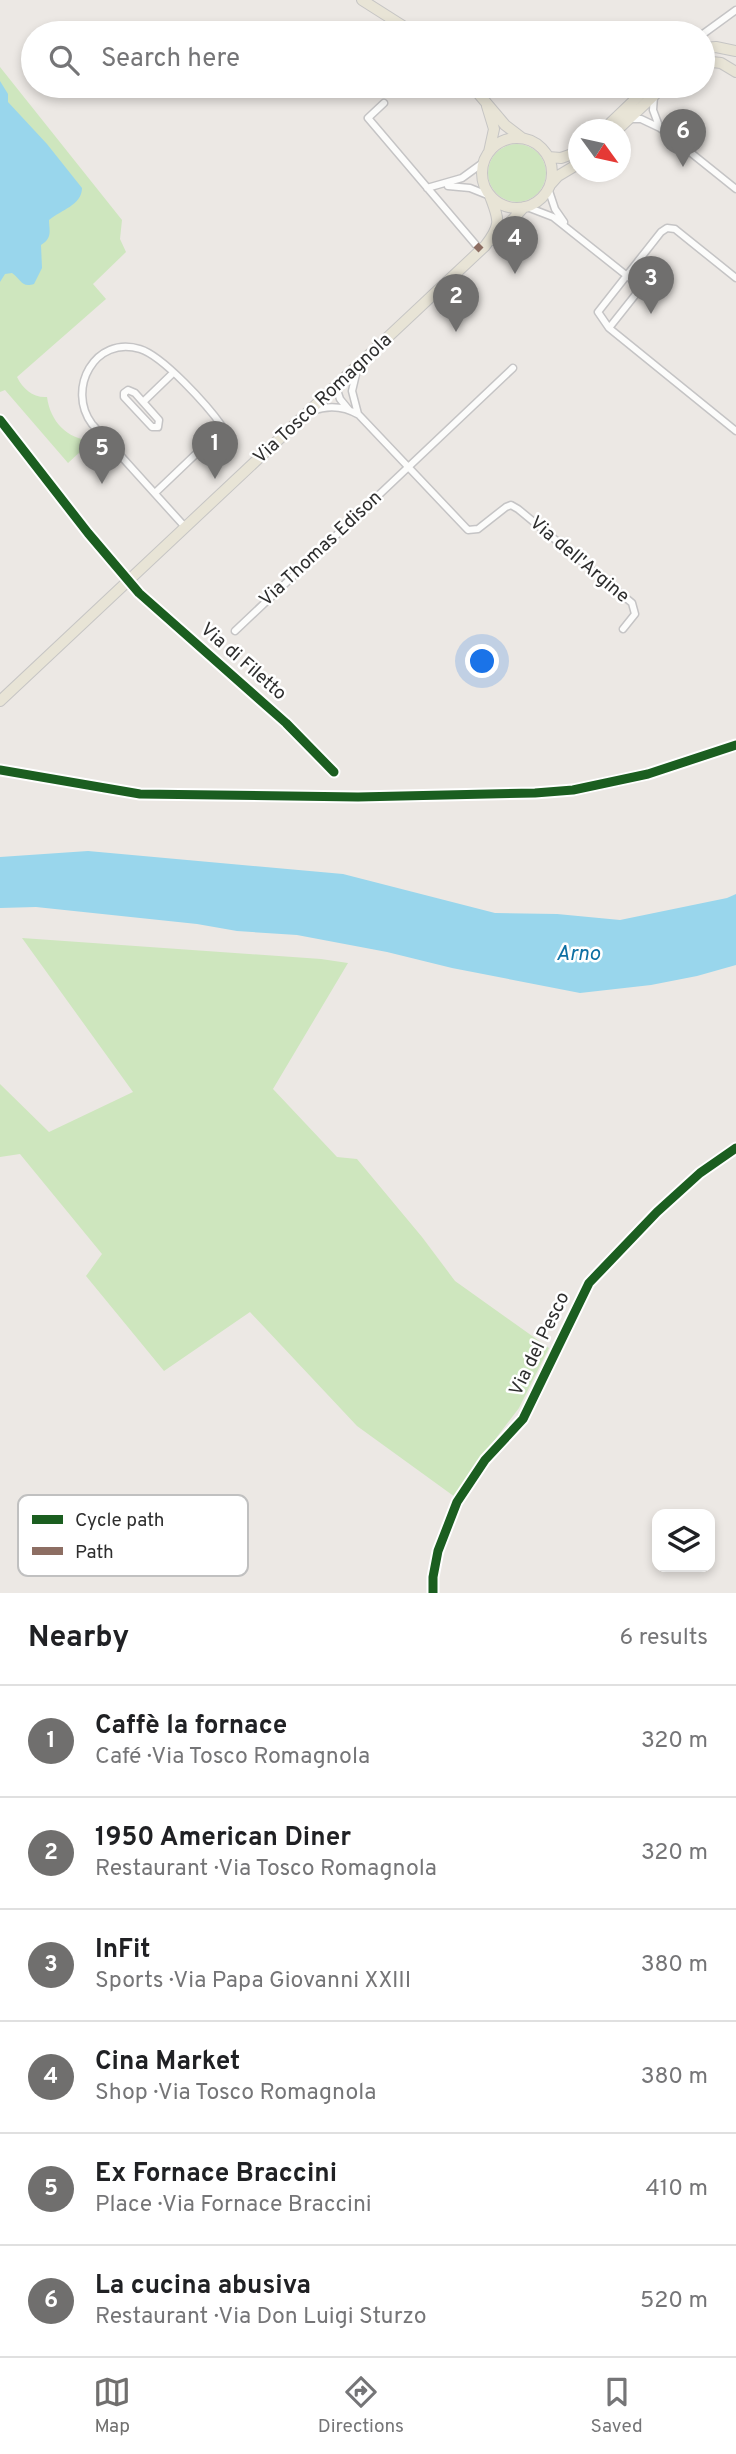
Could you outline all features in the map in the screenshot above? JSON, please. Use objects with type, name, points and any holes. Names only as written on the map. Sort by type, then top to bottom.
[{"type":"main road","points":[[362,0],[395,21]]},
{"type":"main road","points":[[715,47],[736,51]]},
{"type":"main road","points":[[715,62],[736,72]]},
{"type":"main road","points":[[481,98],[508,128],[537,145],[548,157],[551,171],[549,187]]},
{"type":"main road","points":[[616,119],[642,98]]},
{"type":"main road","points":[[628,119],[645,98]]},
{"type":"main road","points":[[487,105],[494,130],[484,162],[482,180],[490,196],[503,206],[525,207],[537,202],[558,176],[568,170]]},
{"type":"main road","points":[[489,152],[509,139],[527,140]]},
{"type":"main road","points":[[548,157],[568,156]]},
{"type":"main road","name":"Via Tosco Romagnola","points":[[0,701],[362,363],[495,233],[498,221],[490,196]]},
{"type":"main road","name":"Via Tosco Romagnola","points":[[480,245],[496,238],[525,207]]},
{"type":"street","points":[[715,25],[736,10]]},
{"type":"street","points":[[652,98],[653,110],[660,128]]},
{"type":"street","points":[[384,103],[368,118],[480,245]]},
{"type":"street","points":[[631,119],[646,120],[660,128],[736,189]]},
{"type":"street","points":[[442,186],[470,174],[484,162]]},
{"type":"street","points":[[549,187],[555,209],[570,229]]},
{"type":"street","points":[[428,188],[470,188],[490,196]]},
{"type":"street","points":[[525,207],[545,212],[570,229],[636,283],[636,294],[609,328]]},
{"type":"street","points":[[736,278],[672,228],[661,232],[598,312],[609,328],[736,431]]},
{"type":"street","points":[[155,493],[222,427],[173,373],[150,353],[138,348],[122,348],[97,359],[88,369],[81,386],[83,406],[90,422],[186,528]]},
{"type":"street","points":[[359,415],[353,397],[353,380],[362,363]]},
{"type":"street","name":"Via Thomas Edison","points":[[235,631],[513,368]]},
{"type":"street","points":[[143,402],[173,373]]},
{"type":"street","points":[[336,387],[353,397]]},
{"type":"street","points":[[336,387],[340,399],[349,410]]},
{"type":"street","points":[[131,390],[143,402],[159,420],[158,427],[152,426],[124,397],[124,393],[131,390]]},
{"type":"street","points":[[310,412],[334,407],[359,415],[408,467]]},
{"type":"street","name":"Via di Filetto","points":[[0,419],[129,581],[286,723],[334,772]]},
{"type":"street","name":"Via dell'Argine","points":[[408,467],[467,529],[478,529],[504,508],[514,506],[632,603],[635,614],[623,629]]},
{"type":"street","name":"Via del Pesco","points":[[433,1593],[438,1551],[457,1502],[485,1460],[523,1419],[589,1283],[657,1212],[700,1173],[736,1148]]},
{"type":"green space","points":[[0,67],[21,93],[21,98],[25,98],[122,220],[120,239],[126,252],[93,284],[106,299],[17,377],[29,392],[47,397],[56,421],[68,433],[93,440],[68,463],[5,390],[0,392]]},
{"type":"green space","points":[[517,144],[528,146],[541,157],[546,173],[544,184],[533,197],[517,202],[506,200],[493,189],[488,173],[490,162],[501,149]]},
{"type":"green space","points":[[22,938],[348,963],[273,1089],[337,1157],[357,1159],[455,1281],[549,1348],[519,1408],[455,1497],[357,1426],[250,1312],[164,1371],[86,1276],[102,1254],[20,1154],[0,1157],[0,1084],[49,1132],[133,1092]]},
{"type":"water","points":[[0,81],[8,94],[8,102],[47,144],[82,188],[75,203],[49,220],[49,237],[41,245],[42,268],[34,284],[30,285],[24,284],[12,273],[5,274],[0,282]]},
{"type":"water","name":"Arno","points":[[88,851],[343,874],[495,913],[557,914],[620,920],[736,894],[736,965],[651,985],[580,993],[297,935],[237,931],[197,924],[36,907],[0,908],[0,857]]},
{"type":"marked path","points":[[476,245],[481,250]]},
{"type":"cycle path","points":[[0,420],[88,533],[139,593],[286,723],[334,772]]},
{"type":"cycle path","points":[[0,770],[140,794],[358,797],[535,793],[573,790],[648,774],[736,745]]},
{"type":"cycle path","points":[[433,1593],[438,1551],[457,1502],[485,1460],[523,1419],[589,1283],[657,1212],[700,1173],[736,1148]]},
{"type":"place","name":"La cucina abusiva","points":[[683,167]]},
{"type":"place","name":"Cina Market","points":[[515,274]]},
{"type":"place","name":"InFit","points":[[651,314]]},
{"type":"place","name":"1950 American Diner","points":[[456,332]]},
{"type":"place","name":"Caffè la fornace","points":[[215,479]]},
{"type":"place","name":"Ex Fornace Braccini","points":[[102,484]]}]
